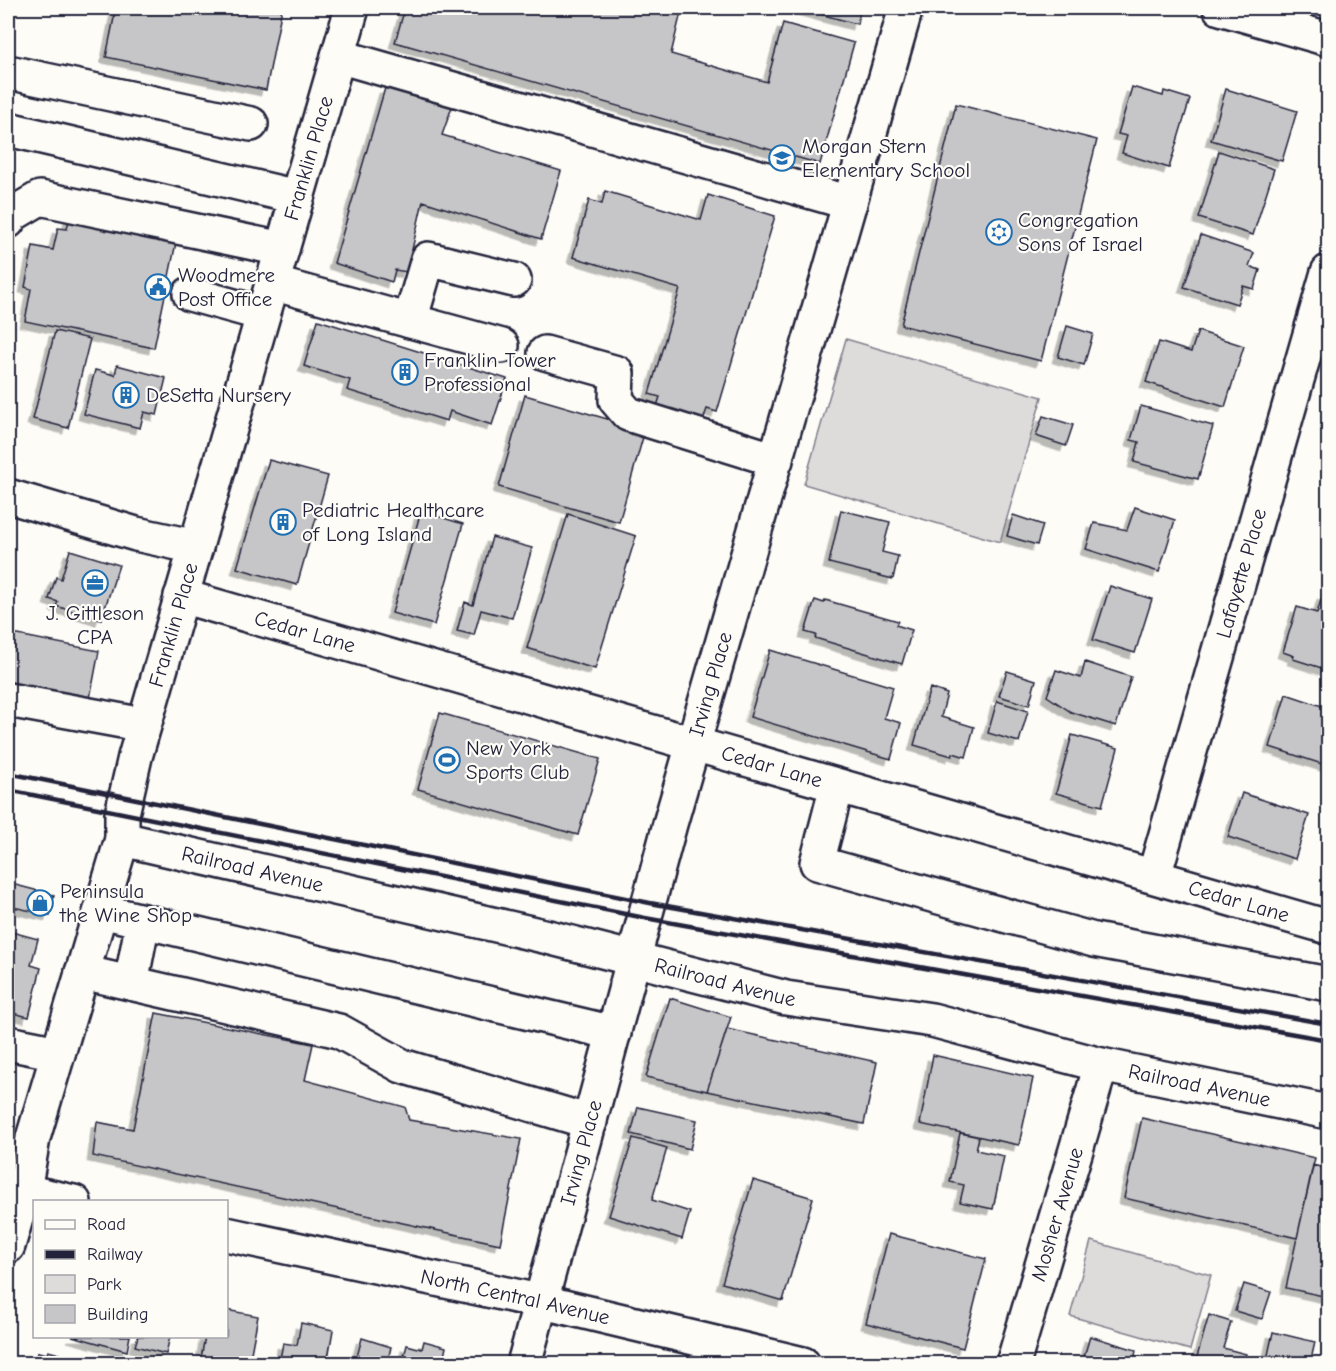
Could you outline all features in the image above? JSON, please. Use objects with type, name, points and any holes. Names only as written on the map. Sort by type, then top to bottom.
[{"type":"street","name":"Franklin Place","points":[[8,1246],[24,1191],[33,1138],[122,839],[122,814],[144,725],[352,8]]},
{"type":"street","name":"Irving Place","points":[[524,1364],[543,1302],[614,1033],[694,745],[906,8]]},
{"type":"street","points":[[1220,8],[1329,39]]},
{"type":"street","points":[[338,56],[850,203]]},
{"type":"street","points":[[8,72],[251,124]]},
{"type":"street","points":[[8,129],[297,197]]},
{"type":"street","points":[[8,221],[8,217],[40,198],[282,249]]},
{"type":"street","points":[[410,321],[428,259],[514,280]]},
{"type":"street","name":"Lafayette Place","points":[[1154,876],[1329,272]]},
{"type":"street","points":[[272,284],[502,346]]},
{"type":"street","points":[[190,294],[263,314]]},
{"type":"street","points":[[545,353],[617,372],[616,399],[628,414],[776,460]]},
{"type":"street","points":[[8,496],[136,534],[196,547]]},
{"type":"street","name":"Cedar Lane","points":[[181,596],[1329,927]]},
{"type":"street","points":[[8,700],[144,725]]},
{"type":"street","points":[[837,786],[817,863],[1094,940],[1329,984]]},
{"type":"street","name":"Railroad Avenue","points":[[122,839],[548,937],[786,998],[932,1020],[1101,1065],[1329,1112]]},
{"type":"street","points":[[100,911],[614,1033]]},
{"type":"street","points":[[131,983],[143,921]]},
{"type":"street","points":[[82,972],[339,1031],[402,1066],[590,1122]]},
{"type":"street","points":[[8,1043],[58,1053]]},
{"type":"street","name":"Mosher Avenue","points":[[1013,1364],[1101,1065]]},
{"type":"street","points":[[24,1191],[65,1200]]},
{"type":"street","name":"North Central Avenue","points":[[228,1234],[543,1302],[802,1364]]},
{"type":"green space","points":[[846,339],[1042,397],[1000,542],[804,484]]},
{"type":"green space","points":[[1091,1241],[1211,1275],[1190,1350],[1070,1316]]},
{"type":"building","points":[[116,8],[282,8],[266,90],[106,57]]},
{"type":"building","points":[[405,8],[682,8],[671,54],[767,82],[783,23],[854,43],[820,164],[395,42]]},
{"type":"building","points":[[798,8],[861,8],[857,24]]},
{"type":"building","points":[[1132,87],[1163,96],[1164,91],[1190,99],[1169,168],[1122,153],[1127,136],[1118,134]]},
{"type":"building","points":[[385,88],[452,107],[442,135],[561,171],[541,239],[423,201],[407,272],[395,270],[392,282],[334,263]]},
{"type":"building","points":[[1226,89],[1297,111],[1282,161],[1211,140]]},
{"type":"building","name":"Congregation Sons of Israel","points":[[956,104],[1097,140],[1041,361],[901,325]]},
{"type":"building","points":[[1219,151],[1274,169],[1253,235],[1199,218]]},
{"type":"building","points":[[605,191],[701,220],[708,195],[775,216],[717,412],[707,409],[702,423],[656,409],[660,397],[649,394],[680,289],[573,257],[589,200],[602,204]]},
{"type":"building","points":[[71,211],[178,233],[154,348],[25,321],[31,289],[25,287],[33,246],[53,250],[58,228],[67,229]]},
{"type":"building","points":[[1201,235],[1254,253],[1249,266],[1260,270],[1254,289],[1243,286],[1237,304],[1184,287]]},
{"type":"building","name":"Franklin Tower Professional","points":[[318,320],[507,379],[492,425],[450,411],[447,421],[347,390],[350,380],[304,366]]},
{"type":"building","points":[[1067,326],[1093,334],[1084,365],[1058,357]]},
{"type":"building","points":[[55,331],[90,339],[68,428],[33,419]]},
{"type":"building","points":[[1198,331],[1244,346],[1225,407],[1146,382],[1159,342],[1191,352]]},
{"type":"building","name":"DeSetta Nursery","points":[[117,365],[166,378],[157,415],[144,412],[140,428],[84,414],[95,370],[115,375]]},
{"type":"building","points":[[525,395],[645,430],[619,522],[499,487]]},
{"type":"building","points":[[1141,406],[1213,426],[1198,479],[1134,462],[1139,442],[1131,440]]},
{"type":"building","points":[[1043,416],[1073,425],[1066,446],[1036,436]]},
{"type":"building","name":"Pediatric Healthcare of Long Island","points":[[269,460],[328,476],[297,585],[237,568]]},
{"type":"building","points":[[1135,507],[1175,520],[1159,572],[1086,549],[1094,523],[1127,530]]},
{"type":"building","points":[[841,510],[890,522],[882,552],[898,556],[893,579],[829,563]]},
{"type":"building","points":[[421,511],[463,524],[434,625],[392,613]]},
{"type":"building","points":[[568,514],[636,536],[595,669],[527,648]]},
{"type":"building","points":[[1013,515],[1043,525],[1037,545],[1007,536]]},
{"type":"building","points":[[492,537],[532,548],[512,618],[481,610],[474,635],[457,631],[465,602],[473,605]]},
{"type":"building","points":[[70,550],[119,565],[101,620],[56,606],[58,602],[49,599],[56,577],[61,579]]},
{"type":"building","points":[[1110,586],[1152,599],[1135,653],[1093,640]]},
{"type":"building","points":[[1323,594],[1328,596],[1328,670],[1293,659],[1294,656],[1283,652],[1297,607],[1317,613]]},
{"type":"building","points":[[815,600],[824,603],[825,600],[898,621],[896,625],[912,630],[902,664],[815,638],[816,635],[805,632]]},
{"type":"building","points":[[8,633],[99,651],[90,698],[8,682]]},
{"type":"building","points":[[770,650],[893,687],[884,718],[901,723],[891,759],[750,717]]},
{"type":"building","points":[[1085,662],[1131,677],[1116,726],[1071,712],[1047,696],[1056,670],[1081,678]]},
{"type":"building","points":[[1007,671],[1036,680],[1029,705],[999,696]]},
{"type":"building","points":[[930,688],[947,694],[941,717],[974,727],[966,757],[953,753],[952,756],[914,745]]},
{"type":"building","points":[[1286,694],[1328,708],[1323,731],[1328,732],[1326,747],[1328,748],[1328,766],[1270,747]]},
{"type":"building","points":[[997,701],[1028,711],[1019,742],[988,733]]},
{"type":"building","points":[[440,713],[600,759],[578,835],[418,789]]},
{"type":"building","points":[[1072,735],[1118,748],[1102,806],[1056,793]]},
{"type":"building","points":[[1242,793],[1309,815],[1295,859],[1228,837]]},
{"type":"building","points":[[8,883],[54,895],[50,915],[8,906]]},
{"type":"building","points":[[8,931],[38,939],[31,965],[41,968],[29,1017],[8,1012]]},
{"type":"building","points":[[670,998],[731,1017],[707,1091],[646,1077]]},
{"type":"building","points":[[156,1013],[313,1044],[305,1080],[405,1107],[409,1120],[521,1139],[500,1244],[93,1156],[97,1122],[133,1129]]},
{"type":"building","points":[[727,1029],[877,1062],[864,1124],[707,1091]]},
{"type":"building","points":[[933,1055],[1033,1078],[1019,1145],[920,1124]]},
{"type":"building","points":[[638,1107],[697,1120],[690,1149],[631,1134]]},
{"type":"building","points":[[1142,1118],[1315,1158],[1297,1238],[1124,1198]]},
{"type":"building","points":[[960,1133],[979,1137],[976,1150],[1004,1156],[993,1209],[960,1202],[964,1185],[950,1182]]},
{"type":"building","points":[[633,1138],[667,1148],[652,1200],[690,1212],[682,1239],[609,1216]]},
{"type":"building","points":[[1313,1165],[1328,1169],[1328,1297],[1286,1288]]},
{"type":"building","points":[[753,1180],[813,1198],[783,1301],[722,1283]]},
{"type":"building","points":[[889,1234],[986,1259],[963,1348],[866,1323]]},
{"type":"building","points":[[1244,1284],[1271,1292],[1262,1319],[1235,1311]]},
{"type":"building","points":[[228,1310],[258,1316],[249,1364],[200,1364],[205,1338],[228,1338]]},
{"type":"building","points":[[1209,1315],[1231,1322],[1223,1348],[1246,1354],[1243,1364],[1195,1364]]},
{"type":"building","points":[[301,1323],[333,1330],[327,1364],[279,1364],[283,1343],[297,1345]]},
{"type":"building","points":[[1273,1332],[1315,1342],[1310,1364],[1266,1364]]},
{"type":"building","points":[[1090,1336],[1136,1350],[1135,1356],[1153,1361],[1153,1364],[1082,1364]]},
{"type":"building","points":[[79,1338],[130,1338],[127,1351]]},
{"type":"building","points":[[137,1338],[170,1338],[166,1354],[135,1346]]},
{"type":"building","points":[[362,1338],[391,1347],[387,1364],[355,1364]]},
{"type":"building","points":[[424,1341],[446,1347],[444,1356],[471,1364],[402,1364],[407,1345],[422,1349]]},
{"type":"building","points":[[48,1351],[89,1362],[88,1364],[35,1364],[38,1352],[47,1354]]},
{"type":"railway","points":[[8,773],[650,903],[1328,1024]]},
{"type":"railway","points":[[8,790],[645,918],[1328,1040]]},
{"type":"place","name":"Morgan Stern Elementary School","points":[[782,158]]},
{"type":"place","name":"Congregation Sons of Israel","points":[[999,232]]},
{"type":"place","name":"Woodmere Post Office","points":[[158,287]]},
{"type":"place","name":"Franklin Tower Professional","points":[[405,372]]},
{"type":"place","name":"DeSetta Nursery","points":[[126,395]]},
{"type":"place","name":"Pediatric Healthcare of Long Island","points":[[283,522]]},
{"type":"place","name":"J. Gittleson CPA","points":[[95,583]]},
{"type":"place","name":"New York Sports Club","points":[[447,760]]},
{"type":"place","name":"Peninsula the Wine Shop","points":[[40,903]]}]
